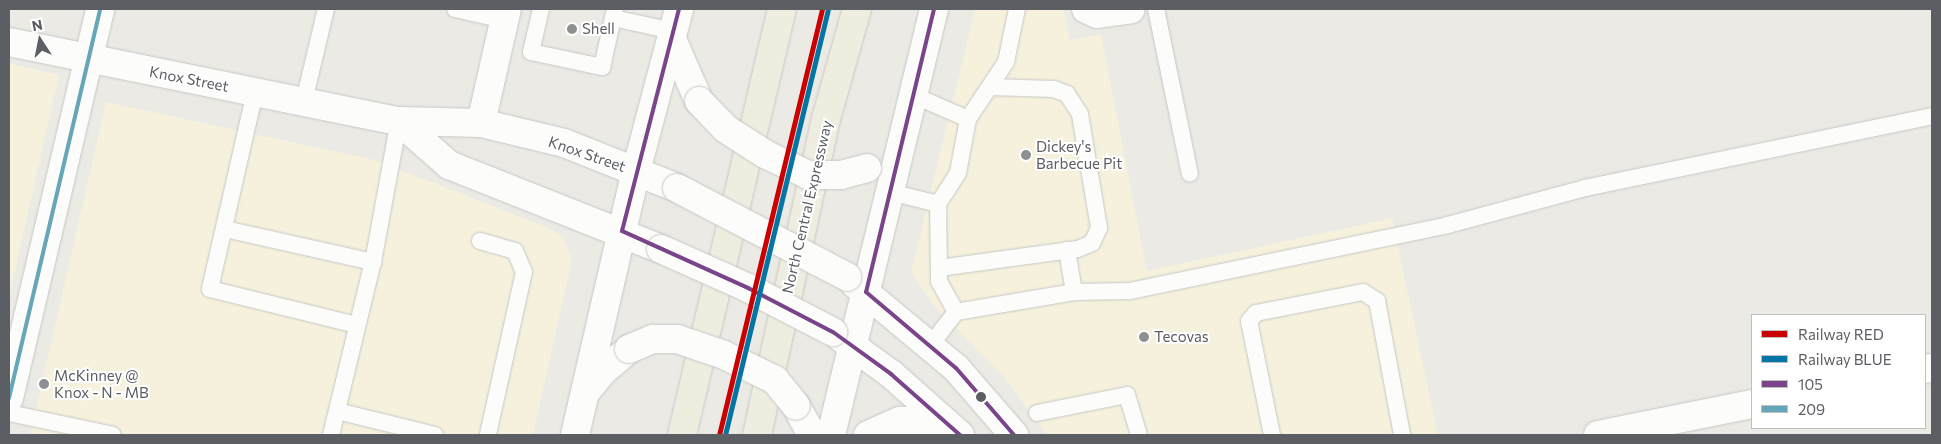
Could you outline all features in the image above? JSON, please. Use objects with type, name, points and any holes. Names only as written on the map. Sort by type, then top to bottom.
[{"type":"highway","points":[[682,435],[782,9]]},
{"type":"highway","name":"North Central Expressway","points":[[757,435],[826,119],[857,9]]},
{"type":"street","points":[[9,398],[100,9]]},
{"type":"street","points":[[831,435],[843,339],[856,285],[890,192],[934,9]]},
{"type":"street","points":[[1086,9],[1096,14],[1122,11]]},
{"type":"street","points":[[481,123],[506,14]]},
{"type":"street","points":[[674,25],[699,101],[726,129],[764,154],[808,175],[841,175],[867,168],[886,159],[904,134]]},
{"type":"street","points":[[575,435],[582,397],[636,171],[674,25]]},
{"type":"street","name":"Knox Street","points":[[9,42],[88,60],[304,101],[399,122],[481,123],[564,143],[636,171],[677,188],[856,285],[956,368],[1014,435]]},
{"type":"street","name":"Knox Street","points":[[399,122],[450,165],[622,231],[748,288],[843,339],[958,432]]},
{"type":"street","points":[[582,397],[603,370],[629,349],[653,339],[677,339],[724,356],[775,380],[796,406],[812,435]]},
{"type":"street","points":[[1598,435],[1751,404]]},
{"type":"street","points":[[868,435],[900,421],[931,420],[958,432]]},
{"type":"lane","points":[[304,101],[326,9]]},
{"type":"lane","points":[[455,9],[506,14]]},
{"type":"lane","points":[[541,9],[532,52],[602,67],[614,13],[674,25]]},
{"type":"lane","points":[[956,312],[939,281],[938,204],[958,173],[968,119],[1006,62],[1017,9]]},
{"type":"lane","points":[[1156,9],[1190,174]]},
{"type":"lane","points":[[939,268],[1067,250],[1092,243],[1099,228],[1080,114],[1067,94],[1054,89],[990,87]]},
{"type":"lane","points":[[255,92],[210,290],[357,325]]},
{"type":"lane","points":[[913,95],[968,119]]},
{"type":"lane","points":[[929,347],[956,312],[1074,292],[1130,291],[1448,225],[1586,188],[1932,116]]},
{"type":"lane","points":[[331,435],[373,262],[399,122]]},
{"type":"lane","points":[[890,192],[938,204]]},
{"type":"lane","points":[[225,230],[373,262]]},
{"type":"lane","points":[[480,241],[515,251],[524,272],[488,435]]},
{"type":"lane","points":[[1067,250],[1074,292]]},
{"type":"lane","points":[[1272,435],[1249,321],[1256,313],[1363,292],[1377,301],[1402,435]]},
{"type":"lane","points":[[1037,413],[1127,395],[1139,435]]},
{"type":"lane","points":[[337,411],[435,435]]},
{"type":"lane","points":[[9,413],[113,435]]},
{"type":"shaded area","points":[[975,9],[1064,9],[1070,40],[1101,34],[1147,271],[1392,218],[1438,435],[1047,435],[1004,377],[935,307],[911,272]]},
{"type":"shaded area","points":[[9,63],[59,75],[9,298]]},
{"type":"shaded area","points":[[106,102],[375,160],[548,228],[563,237],[572,260],[533,435],[30,435]]},
{"type":"rail line","name":"RED","points":[[719,435],[822,9]]},
{"type":"rail line","name":"BLUE","points":[[725,435],[828,10]]},
{"type":"transit line","name":"209","points":[[9,398],[100,9]]},
{"type":"transit line","name":"105","points":[[679,9],[622,231],[748,288],[833,332],[891,374],[960,435]]},
{"type":"transit line","name":"105","points":[[934,9],[866,292],[956,368],[1014,435]]},
{"type":"place","name":"Shell","points":[[572,29]]},
{"type":"place","name":"Dickey's Barbecue Pit","points":[[1026,155]]},
{"type":"place","name":"Tecovas","points":[[1144,337]]},
{"type":"place","name":"McKinney @ Knox - N - MB","points":[[44,384]]}]
